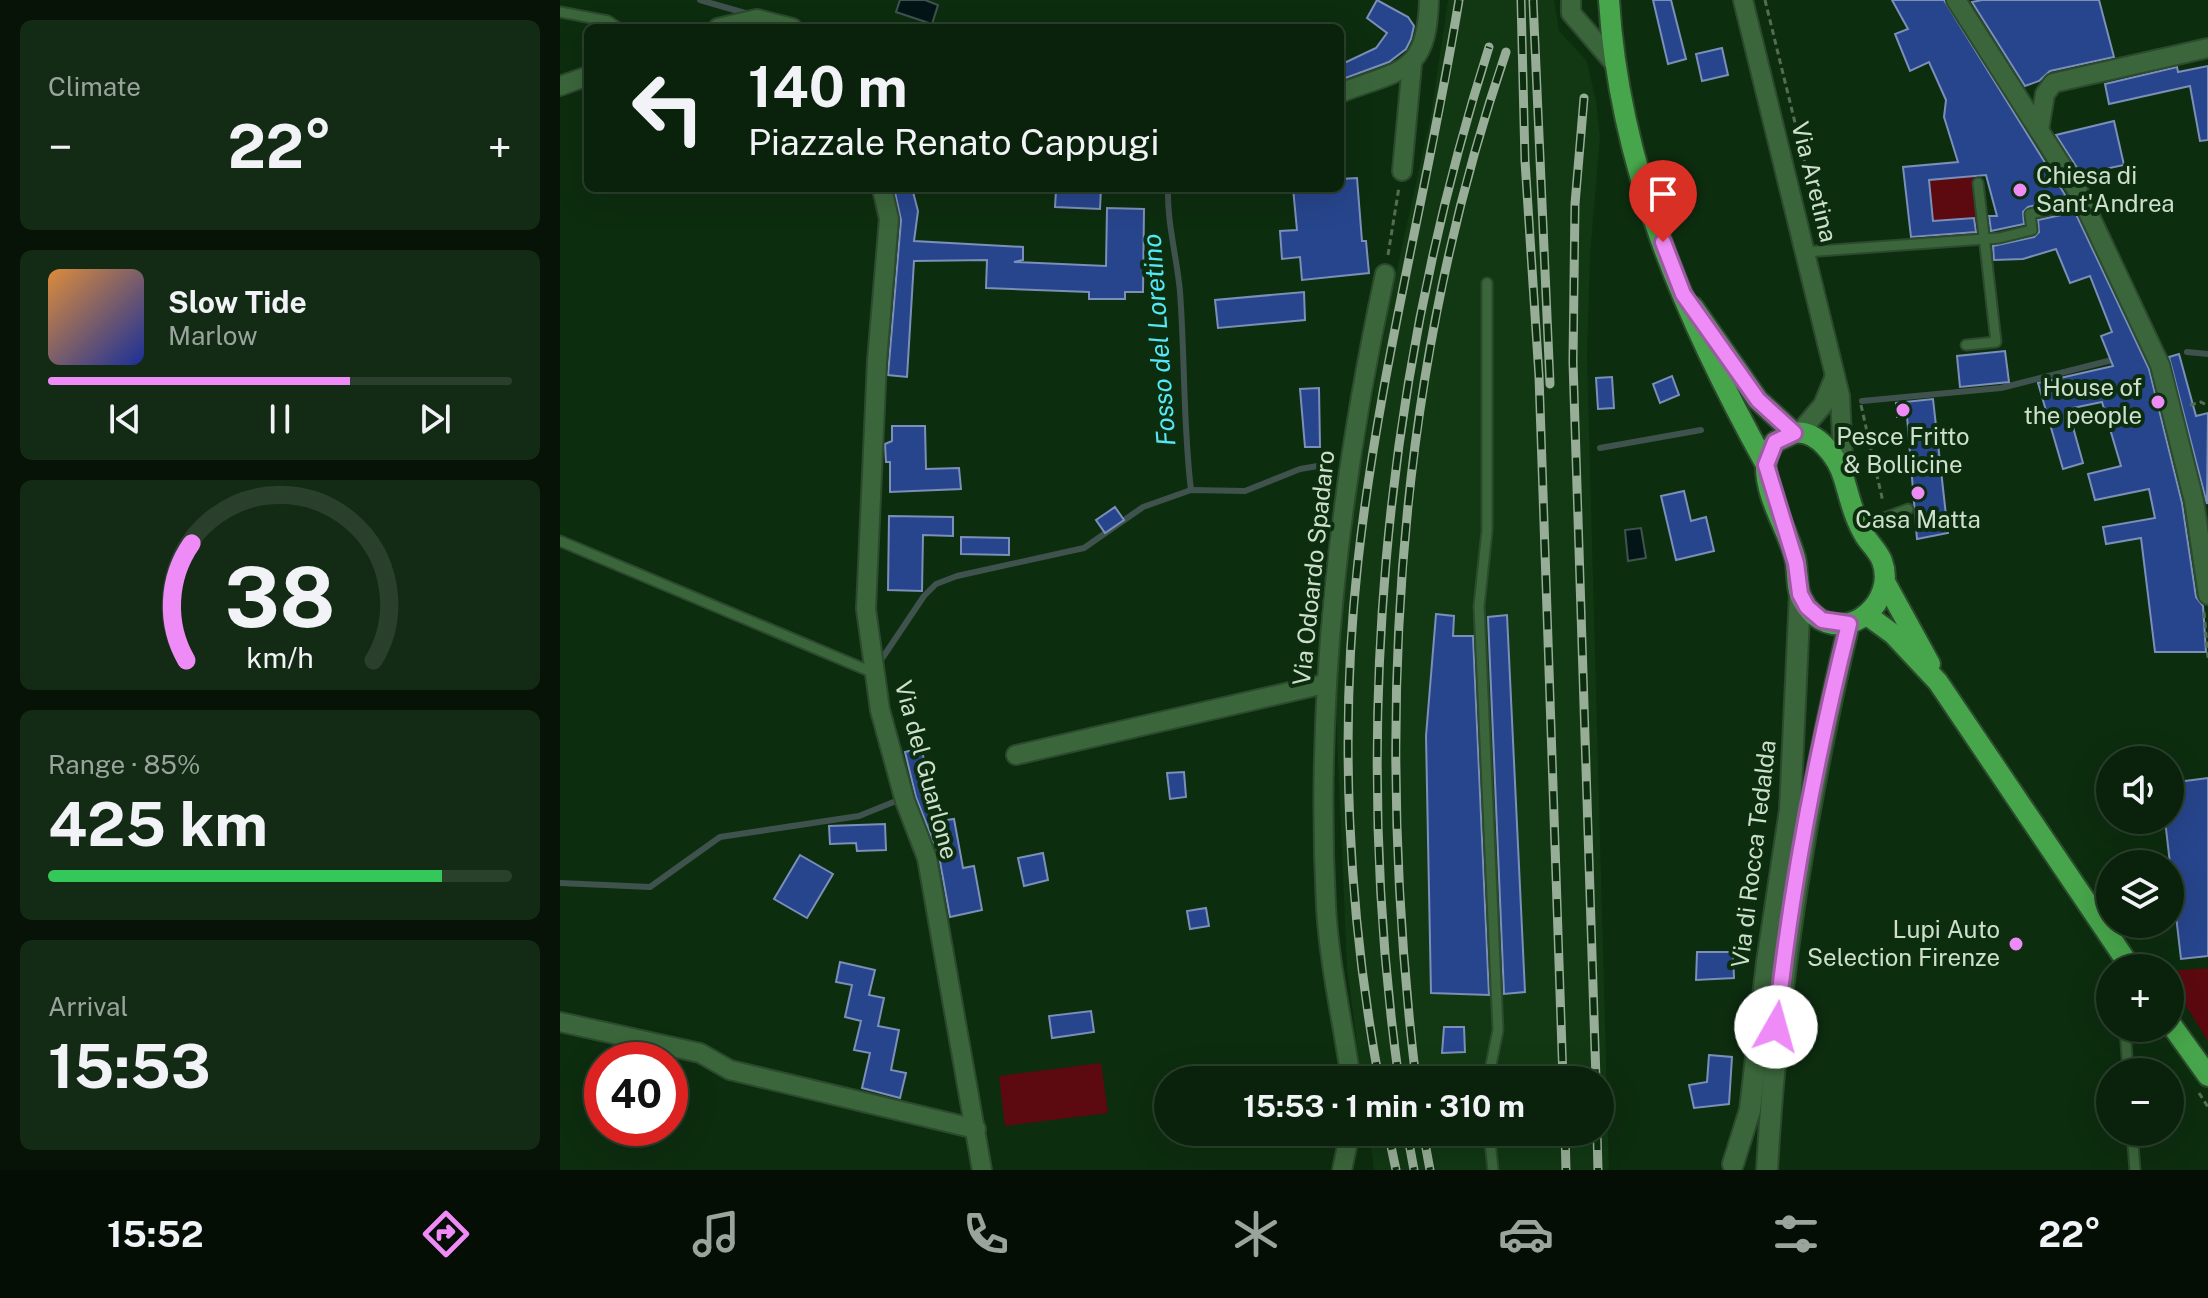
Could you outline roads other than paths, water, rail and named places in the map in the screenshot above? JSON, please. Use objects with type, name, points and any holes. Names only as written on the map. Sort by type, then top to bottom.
[{"type":"main road","points":[[1609,0],[1623,120],[1643,192],[1719,380],[1766,465],[1796,563],[1800,594],[1807,607],[1822,620],[1858,620],[1893,634],[1938,682]]},
{"type":"main road","points":[[1683,294],[1758,400],[1797,432],[1813,436],[1823,444],[1844,476],[1860,527],[1882,561],[1885,582],[1910,623],[1938,682],[2118,954]]},
{"type":"main road","points":[[1766,465],[1775,442],[1797,432]]},
{"type":"main road","points":[[1858,620],[1878,602],[1885,582]]},
{"type":"main road","points":[[2184,1042],[2208,1076]]},
{"type":"street","points":[[1402,171],[1412,64],[1428,36],[1429,0]]},
{"type":"street","points":[[1571,0],[1571,13],[1614,63]]},
{"type":"street","name":"Via Aretina","points":[[1743,0],[1844,417],[1844,476]]},
{"type":"street","points":[[1956,0],[2083,202],[2160,365],[2194,501],[2208,595]]},
{"type":"street","points":[[735,24],[757,19],[776,24]]},
{"type":"street","points":[[2039,130],[2045,94],[2053,83],[2208,48]]},
{"type":"street","points":[[1344,91],[1412,64]]},
{"type":"street","points":[[560,86],[584,77]]},
{"type":"street","name":"Via del Guarlone","points":[[883,192],[889,219],[877,361],[866,609],[880,710],[904,798],[927,858],[982,1170]]},
{"type":"street","name":"Via Odoardo Spadaro","points":[[1349,1066],[1326,908],[1324,684],[1351,443],[1385,274]]},
{"type":"street","points":[[1797,432],[1823,405],[1835,376]]},
{"type":"street","name":"Via di Rocca Tedalda","points":[[1729,1167],[1753,1094],[1767,962],[1790,810],[1800,594]]},
{"type":"street","name":"Via di Rocca Tedalda","points":[[1729,1167],[1751,1161],[1767,1170],[1779,1002],[1805,830],[1835,677],[1858,620]]},
{"type":"street","points":[[1016,755],[1324,684]]},
{"type":"street","points":[[560,1022],[700,1053],[730,1070],[976,1129]]},
{"type":"street","points":[[1342,1170],[1349,1146]]},
{"type":"street","points":[[1354,1146],[1355,1170]]},
{"type":"lane","points":[[560,12],[612,24]]},
{"type":"lane","points":[[1966,345],[1996,342],[1978,183]]},
{"type":"lane","points":[[1804,252],[1985,239],[2032,230],[2030,214],[2083,202]]},
{"type":"lane","points":[[1487,283],[1487,531],[1479,606],[1498,1030],[1491,1066]]},
{"type":"lane","points":[[1860,527],[1908,509]]},
{"type":"lane","points":[[560,541],[875,673]]},
{"type":"lane","points":[[1490,1146],[1493,1170]]},
{"type":"lane","points":[[2133,1146],[2135,1170]]},
{"type":"waterway","name":"Fosso del Loretino","points":[[700,0],[752,15]]},
{"type":"waterway","name":"Fosso del Loretino","points":[[1168,192],[1180,292],[1191,490]]},
{"type":"waterway","points":[[2187,352],[2208,354]]},
{"type":"waterway","points":[[1862,401],[2001,388],[2112,360]]},
{"type":"waterway","points":[[1600,448],[1701,430]]},
{"type":"waterway","points":[[881,660],[924,596],[936,584],[957,576],[1084,548],[1143,507],[1191,490],[1245,491],[1300,469],[1324,465]]},
{"type":"waterway","points":[[560,883],[650,887],[720,837],[859,816],[901,799]]},
{"type":"railway","points":[[1377,1066],[1360,951],[1350,821],[1348,756],[1352,625],[1378,420],[1459,0]]},
{"type":"railway","points":[[1521,0],[1525,161],[1539,376],[1563,1066]]},
{"type":"railway","points":[[1533,0],[1550,384]]},
{"type":"railway","points":[[1397,1066],[1385,950],[1378,820],[1378,689],[1386,559],[1401,429],[1423,300],[1453,173],[1489,47]]},
{"type":"railway","points":[[1415,1066],[1403,950],[1397,820],[1397,690],[1403,561],[1417,432],[1438,304],[1468,177],[1506,52]]},
{"type":"railway","points":[[1584,98],[1575,204],[1573,362],[1596,1066]]},
{"type":"railway","points":[[1391,1146],[1396,1170]]},
{"type":"railway","points":[[1410,1146],[1414,1170]]},
{"type":"railway","points":[[1426,1146],[1430,1170]]},
{"type":"railway","points":[[1565,1146],[1566,1170]]},
{"type":"railway","points":[[1597,1146],[1598,1170]]},
{"type":"place","name":"Chiesa di Sant'Andrea","points":[[2020,190]]},
{"type":"place","name":"House of the people","points":[[2158,402]]},
{"type":"place","name":"Pesce Fritto & Bollicine","points":[[1903,410]]},
{"type":"place","name":"Casa Matta","points":[[1918,493]]},
{"type":"place","name":"Lupi Auto Selection Firenze","points":[[2016,944]]}]
